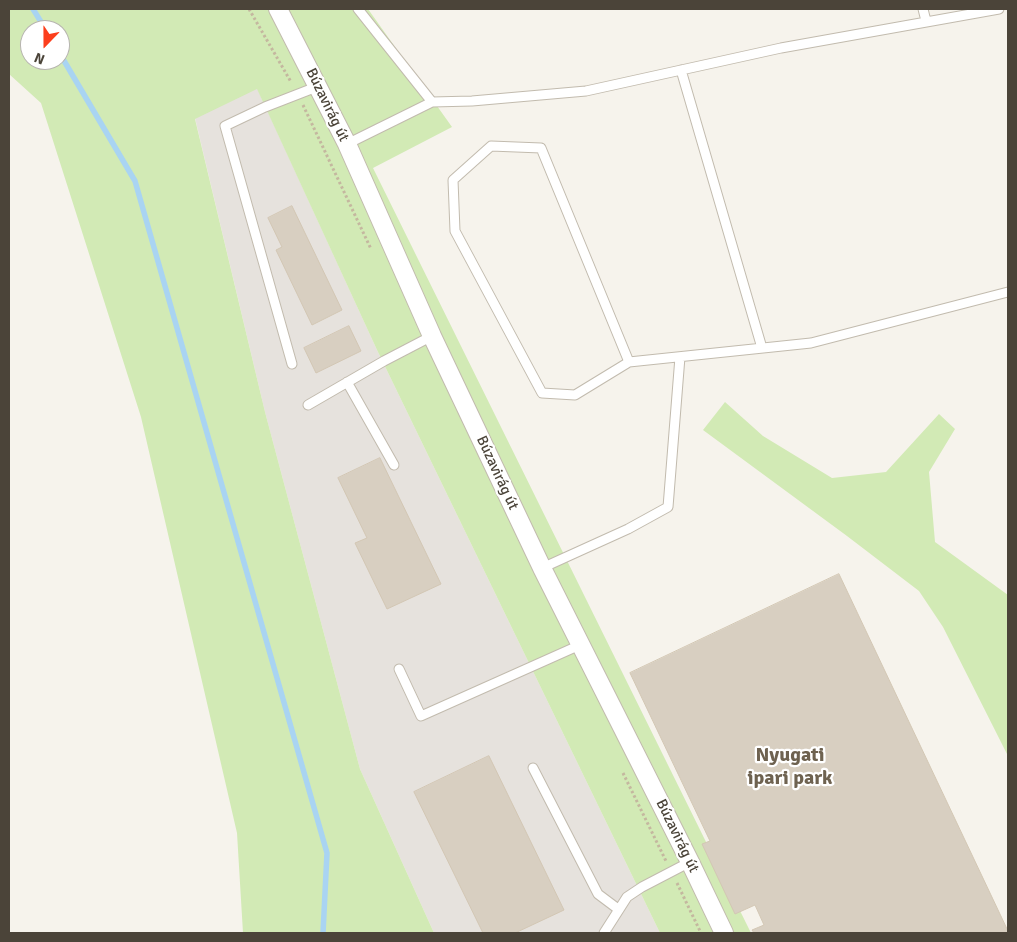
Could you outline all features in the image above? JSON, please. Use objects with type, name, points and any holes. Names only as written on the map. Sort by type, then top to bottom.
[{"type":"street","name":"Búzavirág út","points":[[278,9],[347,144],[432,336],[542,568],[724,933]]},
{"type":"lane","points":[[358,9],[432,102]]},
{"type":"lane","points":[[923,9],[926,21]]},
{"type":"lane","points":[[347,144],[432,102],[472,101],[586,91],[781,48],[999,9]]},
{"type":"lane","points":[[681,70],[762,348]]},
{"type":"lane","points":[[292,364],[225,126],[265,107],[319,86]]},
{"type":"lane","points":[[630,362],[541,148],[491,146],[453,180],[455,231],[542,393],[575,395],[630,362],[810,343],[1008,292]]},
{"type":"lane","points":[[308,405],[432,336]]},
{"type":"lane","points":[[542,568],[628,529],[668,507],[680,357]]},
{"type":"lane","points":[[347,382],[394,465]]},
{"type":"lane","points":[[399,669],[421,716],[580,644]]},
{"type":"lane","points":[[533,768],[598,894],[618,909]]},
{"type":"lane","points":[[604,933],[627,897],[642,886],[690,862]]},
{"type":"shaded area","points":[[257,88],[377,350],[660,933],[434,933],[360,769],[265,412],[195,118]]},
{"type":"green space","points":[[9,9],[368,9],[452,127],[373,168],[751,933],[660,933],[377,350],[257,89],[195,119],[265,412],[360,769],[434,933],[243,933],[237,833],[141,417],[41,103],[9,74]]},
{"type":"green space","points":[[725,402],[763,436],[832,478],[886,472],[939,414],[955,429],[929,472],[935,542],[1008,595],[1008,756],[943,627],[919,591],[703,430]]},
{"type":"building","points":[[292,206],[342,310],[312,325],[276,250],[282,247],[268,218]]},
{"type":"building","points":[[349,326],[361,351],[316,373],[304,348]]},
{"type":"building","points":[[380,458],[441,584],[387,609],[355,543],[367,538],[338,478]]},
{"type":"building","points":[[839,574],[1008,933],[754,933],[752,930],[764,925],[755,905],[735,914],[702,844],[710,841],[630,673]]},
{"type":"building","points":[[489,756],[564,910],[515,933],[483,933],[414,792]]},
{"type":"waterway","points":[[33,9],[40,20]]},
{"type":"waterway","points":[[69,70],[135,181],[327,853],[323,933]]},
{"type":"district","name":"Nyugati ipari park","points":[[790,768]]}]
